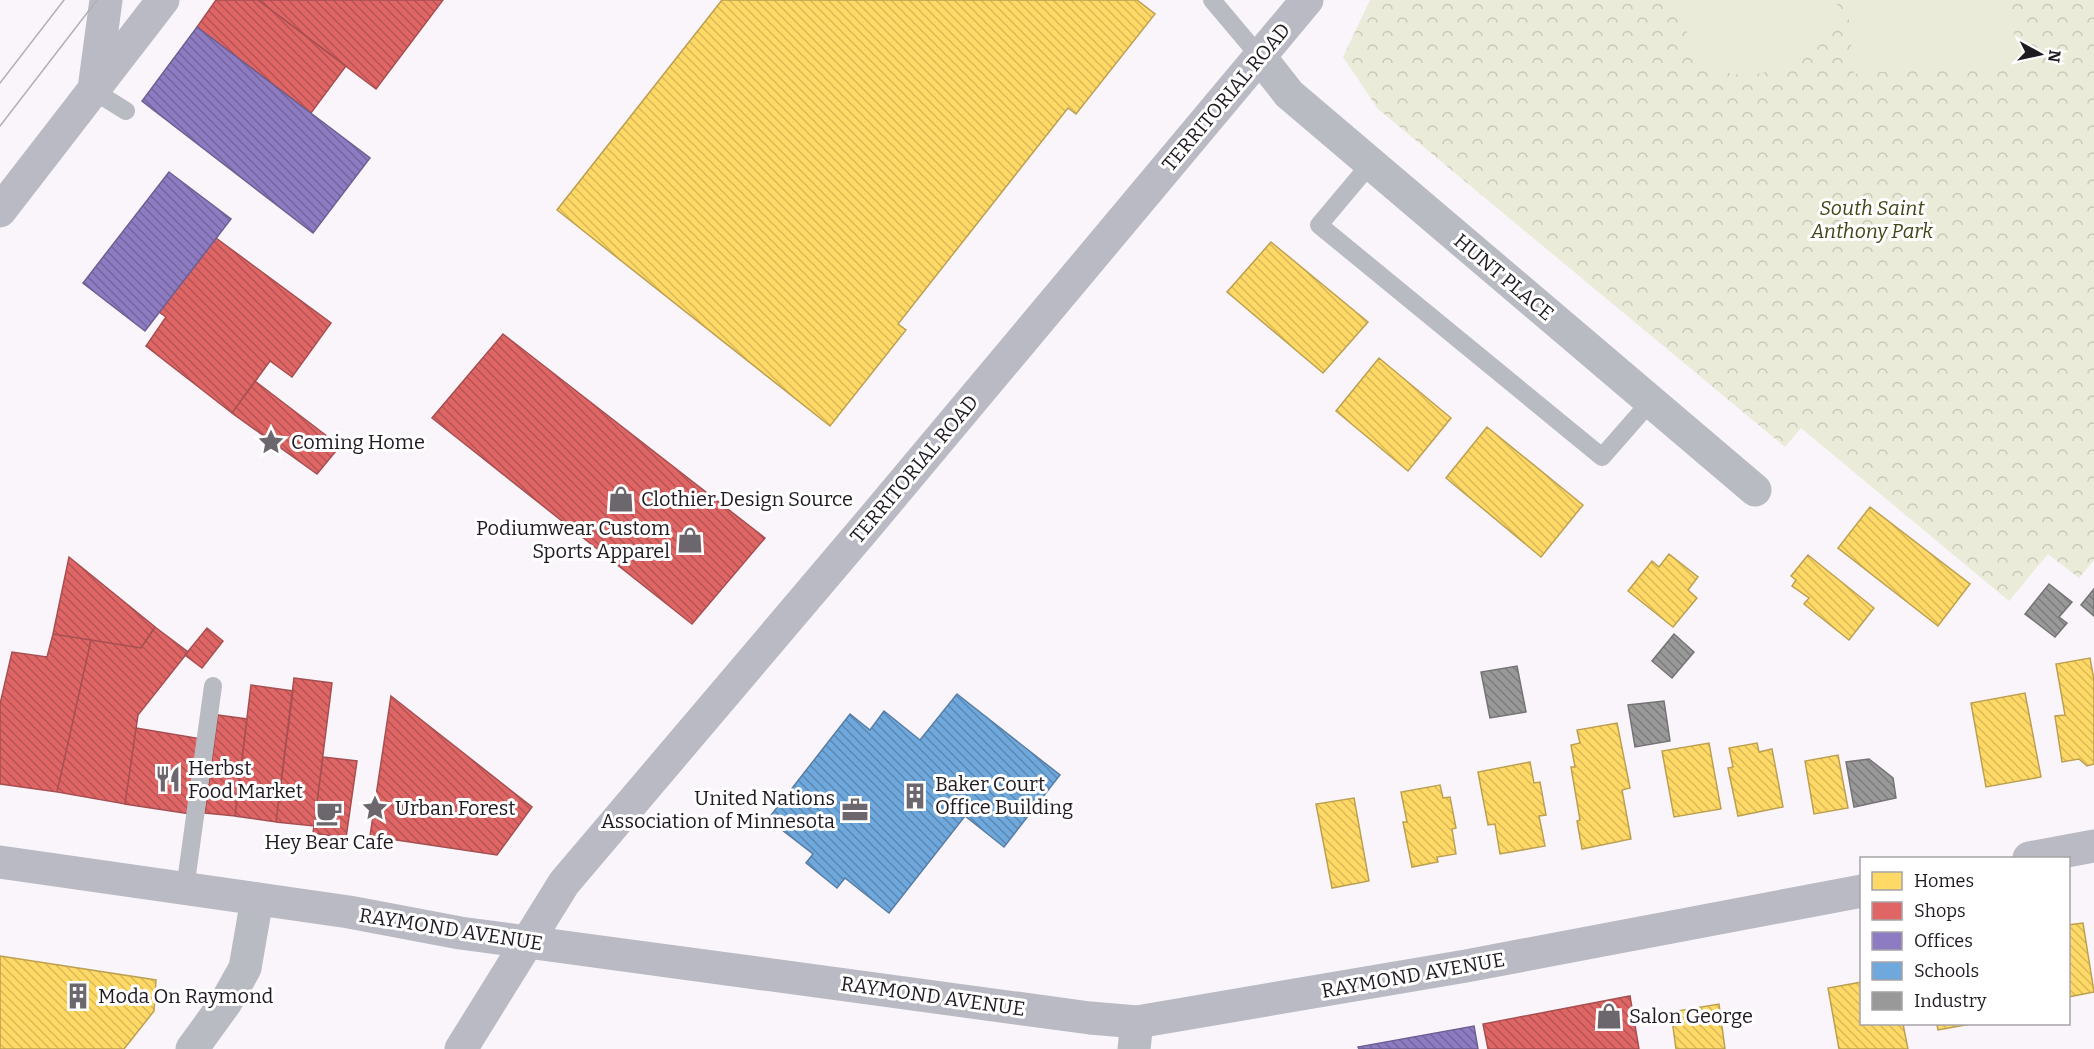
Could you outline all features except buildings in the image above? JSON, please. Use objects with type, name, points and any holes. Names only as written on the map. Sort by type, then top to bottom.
[{"type":"street","points":[[94,90],[106,0]]},
{"type":"street","points":[[0,211],[163,0]]},
{"type":"street","name":"TERRITORIAL ROAD","points":[[461,1049],[564,883],[1307,0]]},
{"type":"street","name":"HUNT PLACE","points":[[1260,57],[1289,94],[1755,490]]},
{"type":"street","points":[[2034,857],[2094,846]]},
{"type":"street","name":"RAYMOND AVENUE","points":[[0,862],[257,899],[527,942],[1090,1018],[1135,1035],[1489,962],[1860,891]]},
{"type":"street","points":[[192,1049],[226,1002],[245,968],[257,899]]},
{"type":"lane","points":[[1212,0],[1260,57]]},
{"type":"lane","points":[[94,90],[126,111]]},
{"type":"lane","points":[[1371,163],[1319,225],[1602,457],[1651,401]]},
{"type":"lane","points":[[185,889],[213,686]]},
{"type":"green space","name":"South Saint Anthony Park","points":[[1370,0],[2094,0],[2094,560],[2079,578],[2048,554],[2009,601],[1801,428],[1785,447],[1378,109],[1343,57]]},
{"type":"green space","points":[[1669,0],[1838,0],[1835,17],[1819,46],[1771,71],[1747,76],[1722,72],[1701,58]]},
{"type":"green space","points":[[1847,0],[2011,0],[2016,62],[1854,74]]},
{"type":"tram line","points":[[0,83],[64,0]]},
{"type":"tram line","points":[[0,126],[97,0]]},
{"type":"place","name":"Coming Home","points":[[271,442]]},
{"type":"place","name":"Clothier Design Source","points":[[621,499]]},
{"type":"place","name":"Podiumwear Custom Sports Apparel","points":[[690,540]]},
{"type":"place","name":"Herbst Food Market","points":[[168,779]]},
{"type":"place","name":"Baker Court Office Building","points":[[915,796]]},
{"type":"place","name":"Urban Forest","points":[[375,808]]},
{"type":"place","name":"United Nations Association of Minnesota","points":[[855,810]]},
{"type":"place","name":"Hey Bear Cafe","points":[[329,813]]},
{"type":"place","name":"Moda On Raymond","points":[[78,996]]},
{"type":"place","name":"Salon George","points":[[1609,1016]]}]
